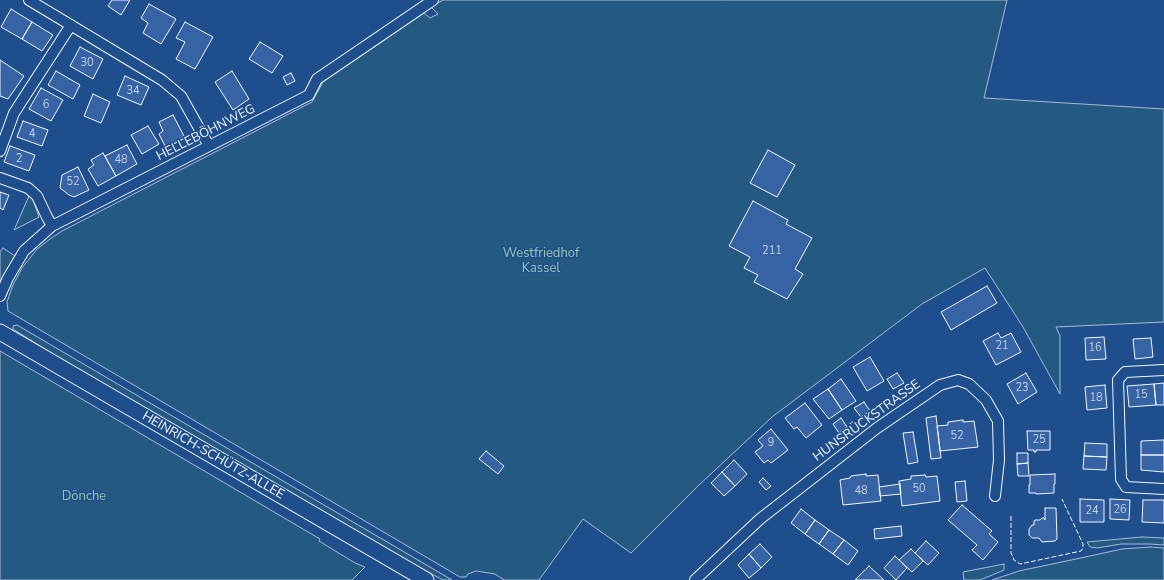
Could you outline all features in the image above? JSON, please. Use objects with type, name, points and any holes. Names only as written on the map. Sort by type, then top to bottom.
[{"type":"main road","name":"HEINRICH-SCHÜTZ-ALLEE","points":[[0,332],[426,580]]},
{"type":"street","points":[[29,0],[162,80],[181,96],[208,146]]},
{"type":"street","name":"HELLEBÖHNWEG","points":[[0,296],[8,278],[24,250],[52,226],[309,95],[317,79],[433,0]]},
{"type":"street","points":[[0,152],[14,114],[71,25]]},
{"type":"street","points":[[0,178],[28,188],[37,196],[52,226]]},
{"type":"street","points":[[1164,370],[1125,372],[1118,380],[1121,479],[1126,487],[1164,489]]},
{"type":"street","name":"HUNSRÜCKSTRASSE","points":[[695,580],[760,519],[872,431],[940,385],[958,380],[969,384],[986,400],[998,421],[999,460],[995,496]]},
{"type":"green space","name":"Westfriedhof Kassel","points":[[443,0],[1007,0],[984,98],[1164,109],[1164,322],[1056,327],[1060,336],[1060,394],[1023,327],[985,268],[922,304],[772,417],[699,485],[631,553],[583,519],[539,580],[504,580],[495,574],[476,571],[468,574],[466,577],[460,577],[8,311],[7,302],[13,285],[22,268],[37,249],[50,239],[62,231],[312,102],[323,82],[424,13],[430,18],[438,14],[431,7]]},
{"type":"green space","points":[[29,196],[33,200],[39,217],[14,230]]},
{"type":"green space","points":[[3,248],[15,256],[0,286],[0,252]]},
{"type":"green space","points":[[17,325],[452,580],[443,580],[391,552],[75,368],[13,329],[13,326]]},
{"type":"green space","name":"Dönche","points":[[0,351],[320,539],[319,541],[355,563],[365,567],[352,580],[0,580]]},
{"type":"green space","points":[[1142,537],[1164,538],[1164,545],[1121,544],[1097,548],[1090,547],[1087,542]]},
{"type":"green space","points":[[1150,547],[1164,548],[1164,580],[992,580],[1019,571],[1122,549]]},
{"type":"green space","points":[[1004,564],[1004,570],[980,580],[964,580],[963,572]]},
{"type":"building","points":[[112,0],[130,0],[121,15],[108,6]]},
{"type":"building","points":[[149,4],[176,19],[161,44],[143,33],[148,23],[141,18]]},
{"type":"building","points":[[11,9],[32,22],[22,39],[1,27]]},
{"type":"building","points":[[32,22],[53,35],[42,51],[22,39]]},
{"type":"building","points":[[185,22],[213,37],[195,69],[176,59],[185,42],[176,38]]},
{"type":"building","points":[[260,42],[283,56],[272,73],[249,59]]},
{"type":"building","points":[[80,47],[103,59],[93,79],[70,66]]},
{"type":"building","points":[[0,60],[24,76],[8,99],[0,96]]},
{"type":"building","points":[[56,71],[80,85],[73,99],[48,85]]},
{"type":"building","points":[[232,71],[249,99],[233,110],[215,82]]},
{"type":"building","points":[[291,73],[295,81],[287,85],[283,77]]},
{"type":"building","points":[[125,76],[149,87],[141,105],[117,95]]},
{"type":"building","points":[[41,88],[63,100],[51,121],[29,109]]},
{"type":"building","points":[[93,94],[110,102],[101,123],[84,116]]},
{"type":"building","points":[[173,115],[185,138],[166,148],[159,134],[163,131],[159,122]]},
{"type":"building","points":[[23,121],[48,130],[42,146],[17,137]]},
{"type":"building","points":[[148,126],[159,144],[142,154],[131,135]]},
{"type":"building","points":[[127,145],[137,164],[116,176],[105,156]]},
{"type":"building","points":[[10,146],[35,155],[29,171],[4,162]]},
{"type":"building","points":[[768,150],[795,165],[777,197],[750,183]]},
{"type":"building","points":[[103,153],[116,176],[98,186],[88,169],[94,165],[91,160]]},
{"type":"building","points":[[78,167],[89,190],[74,197],[60,188],[62,175]]},
{"type":"building","points":[[0,192],[9,195],[3,210],[0,208]]},
{"type":"building","points":[[753,201],[788,220],[786,224],[812,238],[795,269],[803,274],[787,299],[754,282],[758,275],[744,268],[750,257],[729,246]]},
{"type":"building","points":[[987,286],[997,303],[951,330],[941,312]]},
{"type":"building","points":[[998,333],[1001,338],[1011,333],[1021,352],[996,365],[983,341]]},
{"type":"building","points":[[1104,337],[1106,359],[1086,360],[1085,338]]},
{"type":"building","points":[[1151,338],[1153,357],[1135,359],[1133,339]]},
{"type":"building","points":[[870,357],[884,381],[867,391],[853,367]]},
{"type":"building","points":[[897,373],[904,383],[893,389],[887,379]]},
{"type":"building","points":[[1026,373],[1037,392],[1018,404],[1007,384]]},
{"type":"building","points":[[841,379],[856,401],[842,410],[828,389]]},
{"type":"building","points":[[1164,383],[1164,405],[1156,405],[1154,384]]},
{"type":"building","points":[[1154,384],[1156,405],[1129,407],[1127,386]]},
{"type":"building","points":[[1105,385],[1107,408],[1087,410],[1085,387]]},
{"type":"building","points":[[828,389],[842,410],[829,419],[813,399]]},
{"type":"building","points":[[864,402],[870,411],[861,417],[854,408]]},
{"type":"building","points":[[805,403],[822,425],[806,438],[797,427],[794,429],[785,418]]},
{"type":"building","points":[[936,416],[941,458],[931,459],[926,418]]},
{"type":"building","points":[[841,418],[847,427],[839,433],[833,424]]},
{"type":"building","points":[[963,420],[963,422],[974,421],[978,447],[940,451],[937,426],[948,425],[948,422]]},
{"type":"building","points":[[771,429],[788,450],[771,463],[768,460],[764,463],[755,452],[763,446],[758,440]]},
{"type":"building","points":[[1027,431],[1050,431],[1050,450],[1036,450],[1036,452],[1034,452],[1034,450],[1028,450]]},
{"type":"building","points":[[913,432],[918,462],[908,464],[903,433]]},
{"type":"building","points":[[1164,440],[1164,455],[1141,455],[1141,441]]},
{"type":"building","points":[[1085,443],[1107,444],[1107,457],[1084,456]]},
{"type":"building","points":[[486,451],[504,466],[498,474],[479,459]]},
{"type":"building","points":[[1017,453],[1028,453],[1028,463],[1017,464]]},
{"type":"building","points":[[1141,455],[1164,455],[1164,472],[1141,470]]},
{"type":"building","points":[[1084,456],[1107,457],[1106,470],[1083,469]]},
{"type":"building","points":[[734,460],[747,474],[735,486],[722,472]]},
{"type":"building","points":[[1028,463],[1029,476],[1018,476],[1017,464]]},
{"type":"building","points":[[722,472],[735,486],[724,496],[711,483]]},
{"type":"building","points":[[866,474],[866,476],[878,475],[881,501],[843,505],[840,480],[850,478],[851,476]]},
{"type":"building","points":[[1055,474],[1054,493],[1029,493],[1030,475]]},
{"type":"building","points":[[925,475],[926,477],[937,476],[940,501],[902,506],[899,481],[911,479],[911,476]]},
{"type":"building","points":[[763,478],[771,486],[766,490],[759,482]]},
{"type":"building","points":[[965,481],[967,501],[957,502],[955,482]]},
{"type":"building","points":[[900,484],[901,494],[880,496],[879,487]]},
{"type":"building","points":[[1080,499],[1104,500],[1104,522],[1080,522]]},
{"type":"building","points":[[1110,499],[1130,500],[1129,520],[1110,519]]},
{"type":"building","points":[[1143,500],[1164,500],[1164,523],[1142,522]]},
{"type":"building","points":[[962,505],[992,531],[989,534],[998,542],[983,560],[972,550],[977,545],[948,520]]},
{"type":"building","points":[[1045,508],[1056,508],[1057,539],[1055,541],[1042,542],[1039,538],[1032,538],[1029,535],[1029,529],[1032,525],[1034,525],[1035,520],[1044,518],[1045,520]]},
{"type":"building","points":[[801,509],[815,520],[805,534],[791,523]]},
{"type":"building","points":[[815,520],[829,530],[819,544],[805,534]]},
{"type":"building","points":[[901,526],[902,536],[875,539],[874,529]]},
{"type":"building","points":[[829,530],[844,540],[833,554],[819,544]]},
{"type":"building","points":[[844,540],[858,551],[848,565],[833,554]]},
{"type":"building","points":[[926,541],[939,553],[928,565],[915,553]]},
{"type":"building","points":[[760,544],[772,557],[761,568],[749,554]]},
{"type":"building","points":[[911,549],[923,561],[912,572],[899,560]]},
{"type":"building","points":[[749,554],[761,568],[749,578],[738,565]]},
{"type":"building","points":[[895,556],[907,568],[896,580],[884,568]]},
{"type":"building","points":[[869,566],[884,580],[855,580]]},
{"type":"fence","points":[[1011,516],[1011,553],[1014,560],[1020,564],[1081,551],[1083,544],[1062,499]]}]
